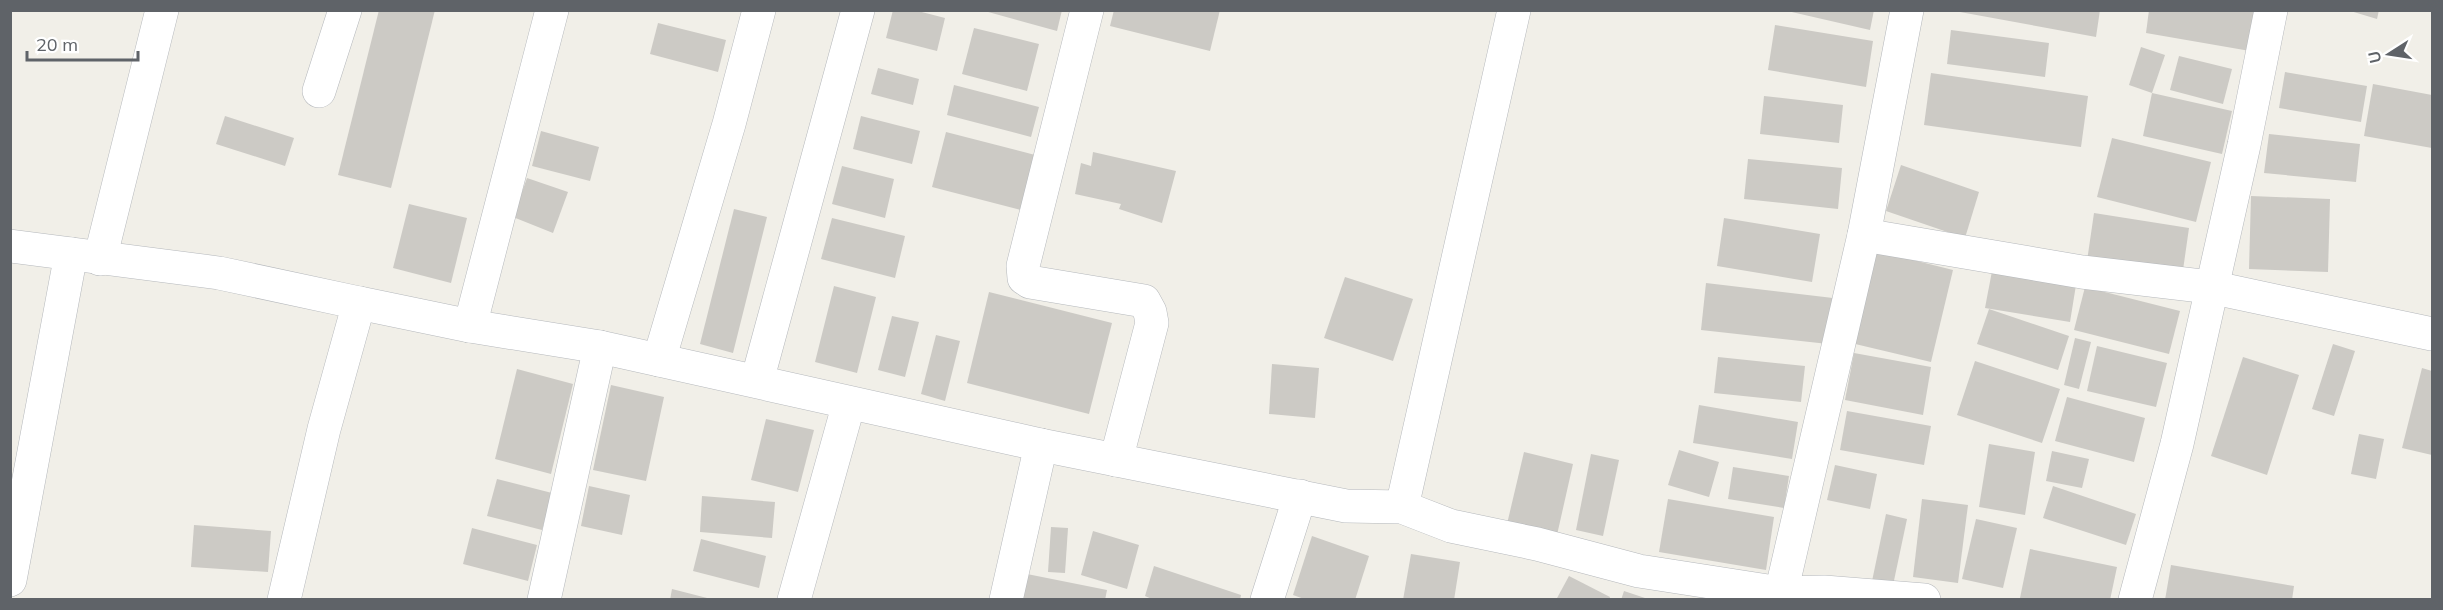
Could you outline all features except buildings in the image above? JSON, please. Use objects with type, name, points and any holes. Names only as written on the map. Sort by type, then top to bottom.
[{"type":"street","points":[[10,580],[86,257],[162,10]]},
{"type":"street","points":[[319,91],[345,10]]},
{"type":"street","points":[[470,326],[552,10]]},
{"type":"street","points":[[659,360],[729,124],[759,10]]},
{"type":"street","points":[[757,381],[858,10]]},
{"type":"street","points":[[1087,10],[1023,266],[1024,278],[1030,282],[1144,301],[1150,312],[1152,323],[1116,460]]},
{"type":"street","points":[[1402,507],[1514,10]]},
{"type":"street","points":[[1781,593],[1864,235],[1907,10]]},
{"type":"street","points":[[2135,600],[2169,479],[2210,287],[2244,145],[2271,10]]},
{"type":"street","points":[[1864,235],[2082,272],[2210,287],[2433,334]]},
{"type":"street","points":[[10,246],[219,273],[470,326],[600,347],[1041,445],[1346,506],[1402,507],[1451,526],[1537,544],[1639,571],[1781,593],[1824,592],[1923,600]]},
{"type":"street","points":[[284,600],[324,429],[359,303]]},
{"type":"street","points":[[544,600],[600,347]]},
{"type":"street","points":[[794,600],[849,404]]},
{"type":"street","points":[[1006,600],[1041,445]]},
{"type":"street","points":[[1267,600],[1300,496]]}]
